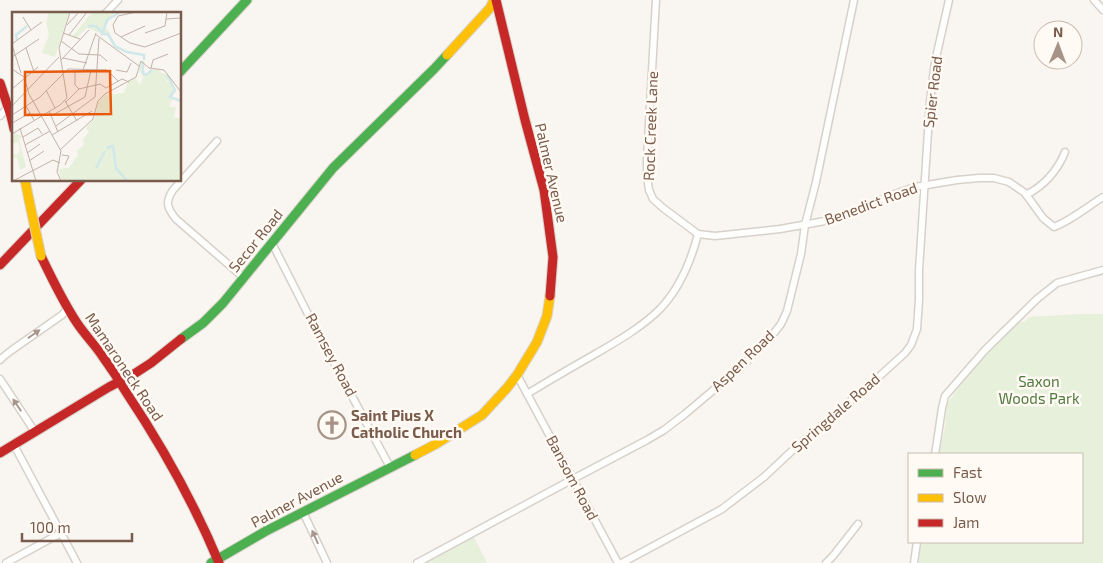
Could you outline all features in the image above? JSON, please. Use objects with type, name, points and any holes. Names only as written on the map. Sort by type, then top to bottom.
[{"type":"street","points":[[181,71],[247,0]]},
{"type":"street","name":"Secor Road","points":[[0,453],[151,364],[161,354],[203,323],[244,278],[333,168],[434,69],[490,8],[495,0]]},
{"type":"street","name":"Palmer Avenue","points":[[216,562],[303,512],[444,439],[482,415],[517,375],[537,342],[547,316],[550,300],[552,281],[551,236],[544,190],[495,0]]},
{"type":"street","name":"Rock Creek Lane","points":[[656,0],[647,150],[649,190],[653,199],[663,208],[698,234]]},
{"type":"street","name":"Aspen Road","points":[[417,563],[664,430],[743,365],[771,337],[781,324],[787,311],[801,254],[805,225],[816,182],[854,0]]},
{"type":"street","name":"Spier Road","points":[[924,185],[930,101],[949,0]]},
{"type":"street","points":[[1094,0],[1103,10]]},
{"type":"street","points":[[107,12],[116,1]]},
{"type":"street","points":[[0,82],[11,104],[0,116]]},
{"type":"street","points":[[217,141],[173,190],[168,208],[176,219],[244,278]]},
{"type":"street","points":[[1026,195],[1035,191],[1046,181],[1060,164],[1065,152]]},
{"type":"street","name":"Benedict Road","points":[[698,234],[715,236],[805,225],[848,214],[915,186],[964,179],[994,178],[1009,182],[1026,195],[1043,218],[1054,227],[1067,222],[1103,197]]},
{"type":"street","name":"Mamaroneck Road","points":[[25,181],[41,256],[53,282],[82,330],[98,349],[147,422],[191,502],[216,562]]},
{"type":"street","points":[[0,265],[80,181]]},
{"type":"street","name":"Springdale Road","points":[[622,563],[722,509],[764,477],[796,447],[872,383],[912,345],[917,330],[924,185]]},
{"type":"street","points":[[517,375],[527,394],[625,336],[646,321],[660,309],[680,281],[694,252],[698,234]]},
{"type":"street","name":"Ramsey Road","points":[[272,243],[390,467]]},
{"type":"street","points":[[935,453],[945,396],[985,350],[1037,299],[1057,283],[1103,270]]},
{"type":"street","points":[[0,360],[62,315],[68,308]]},
{"type":"street","points":[[0,379],[35,432]]},
{"type":"street","name":"Bansom Road","points":[[527,394],[618,563]]},
{"type":"street","points":[[14,445],[77,563]]},
{"type":"street","points":[[303,512],[327,563]]},
{"type":"street","points":[[826,563],[858,524]]},
{"type":"street","points":[[6,563],[61,533]]},
{"type":"street","points":[[914,563],[917,543]]},
{"type":"green space","name":"Saxon Woods Park","points":[[1103,314],[1103,563],[918,563],[922,543],[1083,543],[1083,453],[939,453],[945,427],[947,404],[972,368],[1019,322],[1024,322],[1029,317]]},
{"type":"green space","points":[[472,533],[487,563],[413,563]]},
{"type":"traffic: fast","points":[[181,71],[247,0]]},
{"type":"traffic: fast","points":[[181,339],[203,323],[223,303],[333,168],[447,55]]},
{"type":"traffic: fast","points":[[211,563],[266,531],[415,455]]},
{"type":"traffic: slow","points":[[447,55],[490,8],[494,0]]},
{"type":"traffic: slow","points":[[25,181],[29,200]]},
{"type":"traffic: slow","points":[[29,200],[41,256]]},
{"type":"traffic: slow","points":[[415,455],[482,415],[507,388],[537,342],[547,316],[550,296]]},
{"type":"traffic: jam","points":[[496,0],[544,190],[553,257],[550,296]]},
{"type":"traffic: jam","points":[[0,83],[12,120]]},
{"type":"traffic: jam","points":[[0,265],[80,181]]},
{"type":"traffic: jam","points":[[41,256],[72,315],[115,374],[165,454],[199,519],[219,563]]},
{"type":"traffic: jam","points":[[0,453],[134,374],[181,339]]},
{"type":"place","name":"Saint Pius X Catholic Church","points":[[332,425]]}]
